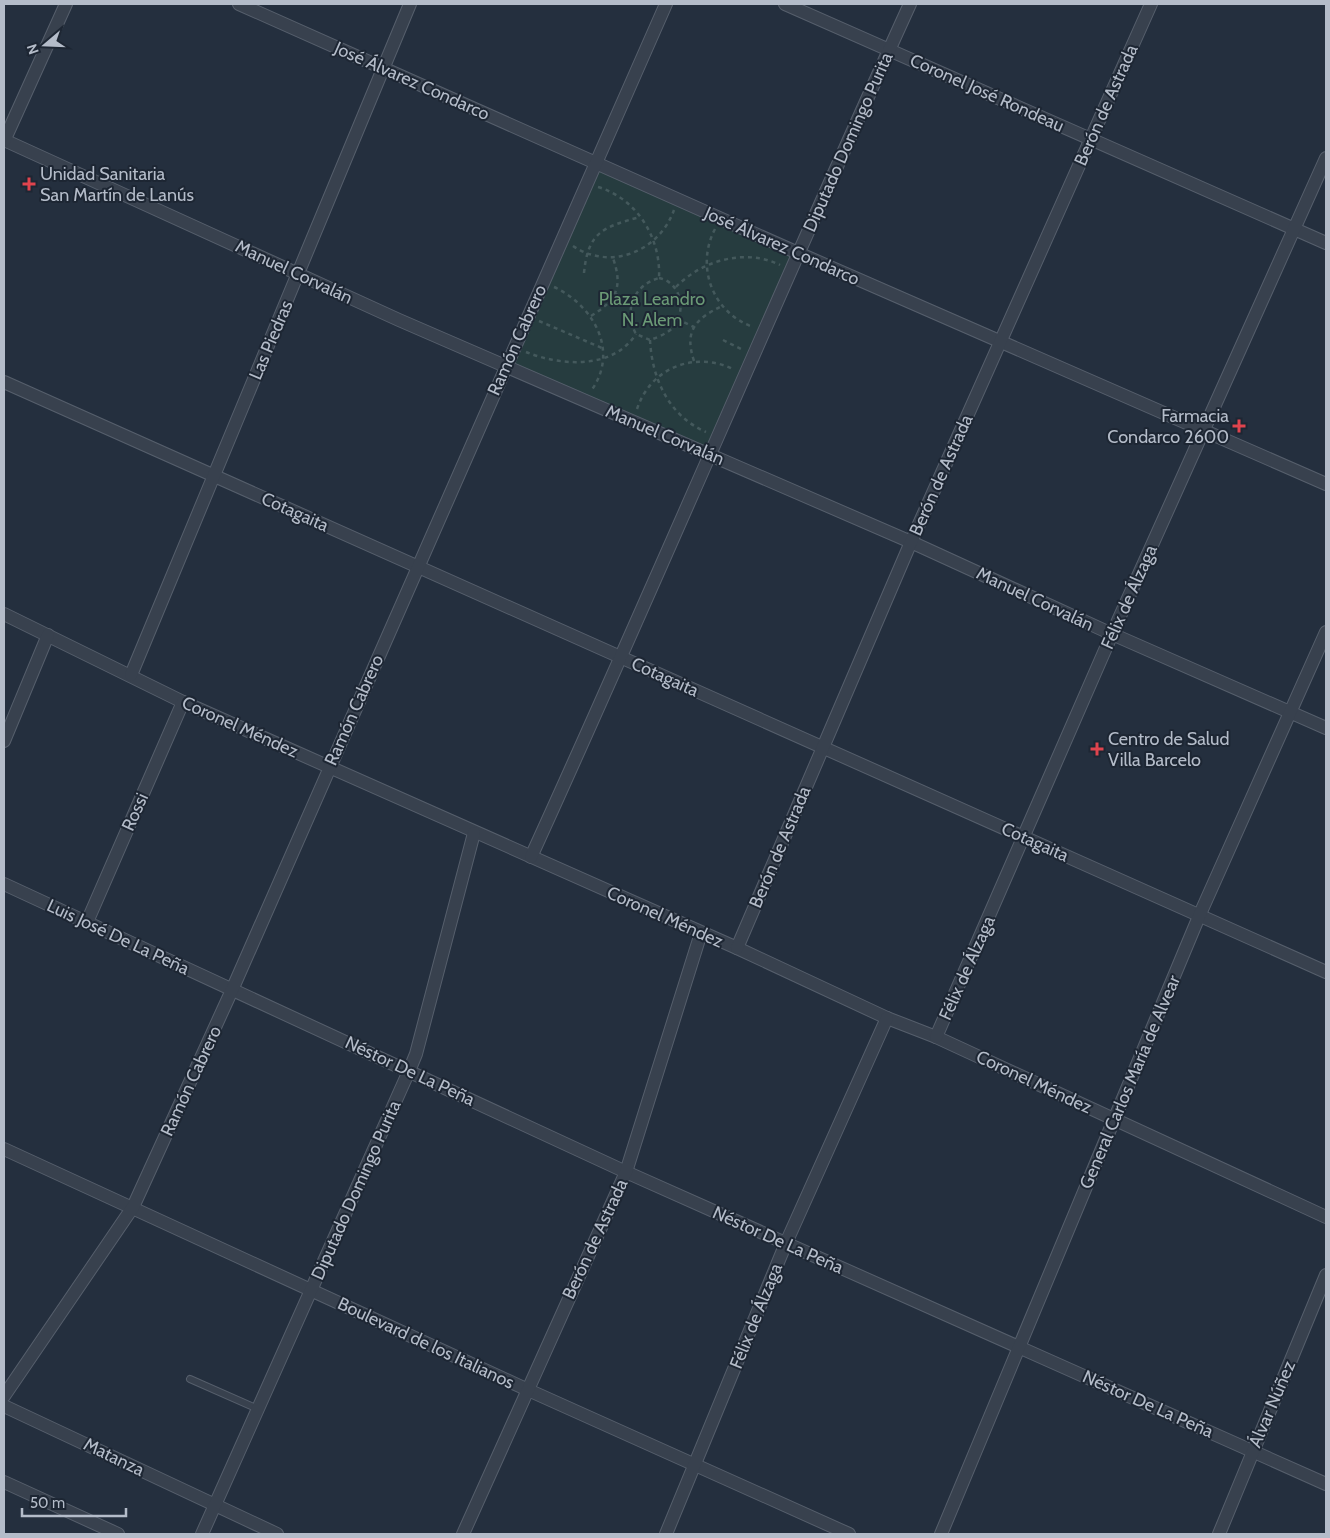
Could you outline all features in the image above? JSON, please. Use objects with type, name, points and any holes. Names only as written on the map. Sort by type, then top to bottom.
[{"type":"street","points":[[4,140],[66,4]]},
{"type":"street","name":"José Álvarez Condarco","points":[[239,4],[384,70],[597,162],[798,254],[1002,341],[1204,432],[1326,484]]},
{"type":"street","name":"Las Piedras","points":[[131,675],[410,4]]},
{"type":"street","name":"Ramón Cabrero","points":[[4,1396],[133,1207],[232,990],[666,4]]},
{"type":"street","name":"Coronel José Rondeau","points":[[785,4],[1326,243]]},
{"type":"street","name":"Diputado Domingo Purita","points":[[531,857],[622,657],[718,433],[910,4]]},
{"type":"street","name":"Berón de Astrada","points":[[737,948],[911,542],[1151,4]]},
{"type":"street","name":"Manuel Corvalán","points":[[4,140],[298,274],[584,399],[632,422],[911,542],[1112,634],[1326,728]]},
{"type":"street","name":"Félix de Álzaga","points":[[936,1037],[1112,634],[1326,158]]},
{"type":"street","name":"Cotagaita","points":[[4,382],[1024,838],[1200,914],[1326,972]]},
{"type":"street","name":"Coronel Méndez","points":[[4,614],[183,702],[701,934],[737,948],[887,1018],[936,1037],[1326,1217]]},
{"type":"street","name":"General Carlos María de Alvear","points":[[941,1534],[1200,914],[1326,632]]},
{"type":"street","points":[[4,741],[48,635]]},
{"type":"street","name":"Rossi","points":[[87,922],[183,702]]},
{"type":"street","name":"Diputado Domingo Purita","points":[[202,1534],[416,1054],[474,833]]},
{"type":"street","name":"Luis José De La Peña","points":[[4,884],[232,990]]},
{"type":"street","name":"Berón de Astrada","points":[[463,1534],[526,1390],[626,1172],[701,934]]},
{"type":"street","name":"Néstor De La Peña","points":[[232,990],[626,1172],[1326,1484]]},
{"type":"street","name":"Félix de Álzaga","points":[[666,1534],[786,1243],[887,1018]]},
{"type":"street","name":"Boulevard de los Italianos","points":[[4,1149],[526,1390],[849,1534]]},
{"type":"street","name":"Álvar Núñez","points":[[1219,1534],[1326,1275]]},
{"type":"street","name":"Matanza","points":[[4,1406],[92,1446],[213,1506],[277,1534]]},
{"type":"street","points":[[4,1482],[118,1534]]},
{"type":"lane","points":[[190,1379],[258,1409]]},
{"type":"path","points":[[587,184],[612,193],[624,200],[640,217],[654,240],[660,260],[659,278]]},
{"type":"path","points":[[562,239],[586,254],[612,258],[634,253],[654,240],[667,224],[675,206],[675,199]]},
{"type":"path","points":[[584,273],[586,254],[596,236],[605,229],[640,217]]},
{"type":"path","points":[[723,220],[710,240],[707,265],[710,285],[722,306],[738,320],[764,330]]},
{"type":"path","points":[[591,316],[607,305],[618,288],[618,274],[612,258]]},
{"type":"path","points":[[676,287],[694,272],[707,265],[726,259],[747,258],[775,263],[790,270]]},
{"type":"path","points":[[659,278],[668,280],[676,287],[680,305],[678,319],[674,326],[667,332],[650,340],[636,334],[631,320],[632,301],[638,289],[659,278]]},
{"type":"path","points":[[544,282],[573,298],[591,316],[599,333],[602,358],[598,378],[584,399]]},
{"type":"path","points":[[615,294],[632,301]]},
{"type":"path","points":[[694,361],[690,347],[697,321],[722,306]]},
{"type":"path","points":[[528,316],[602,348]]},
{"type":"path","points":[[678,319],[694,328]]},
{"type":"path","points":[[514,347],[539,358],[567,363],[602,358],[631,342],[636,334]]},
{"type":"path","points":[[650,340],[651,356],[656,378],[665,396],[683,418],[706,432],[718,433]]},
{"type":"path","points":[[723,340],[753,355]]},
{"type":"path","points":[[632,422],[644,392],[656,378],[669,369],[694,361],[723,364],[744,376]]},
{"type":"green space","name":"Plaza Leandro N. Alem","points":[[597,162],[798,253],[709,454],[506,365]]},
{"type":"place","name":"Unidad Sanitaria San Martín de Lanús","points":[[29,184]]},
{"type":"place","name":"Farmacia Condarco 2600","points":[[1239,426]]},
{"type":"place","name":"Centro de Salud Villa Barcelo","points":[[1097,749]]}]
